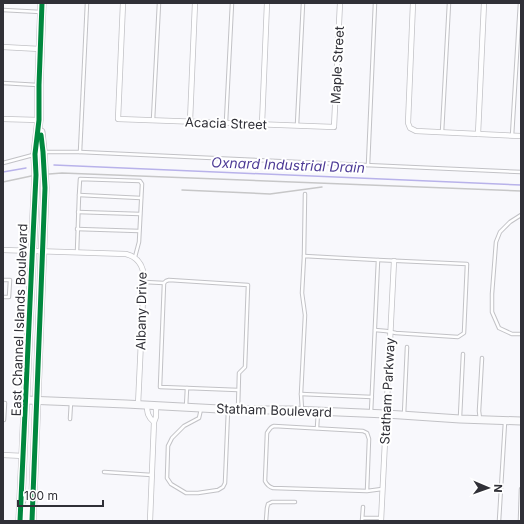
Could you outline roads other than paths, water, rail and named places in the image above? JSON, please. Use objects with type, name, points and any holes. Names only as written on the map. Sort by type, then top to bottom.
[{"type":"main road","name":"East Channel Islands Boulevard","points":[[20,521],[33,250],[36,175],[35,154],[39,120],[42,3]]},
{"type":"main road","name":"East Channel Islands Boulevard","points":[[32,521],[45,188],[39,120]]},
{"type":"main road","name":"Statham Boulevard","points":[[26,400],[238,410],[386,414],[521,421]]},
{"type":"main road","points":[[24,456],[28,459],[33,490],[27,510],[26,521]]},
{"type":"street","name":"Acacia Street","points":[[123,3],[118,119],[334,127]]},
{"type":"street","points":[[190,121],[195,3]]},
{"type":"street","points":[[262,124],[267,3]]},
{"type":"street","name":"Maple Street","points":[[334,127],[340,3]]},
{"type":"street","points":[[413,3],[408,123],[410,128],[416,131],[521,136]]},
{"type":"street","points":[[478,134],[484,3]]},
{"type":"street","points":[[3,47],[40,49]]},
{"type":"street","points":[[3,119],[39,120]]},
{"type":"street","name":"Albany Drive","points":[[3,250],[126,254],[139,260],[144,273],[144,282],[138,405]]},
{"type":"street","name":"Statham Parkway","points":[[381,520],[394,261]]},
{"type":"street","points":[[147,405],[148,416],[154,422]]},
{"type":"street","points":[[150,521],[156,406]]},
{"type":"street","points":[[3,455],[24,456]]},
{"type":"lane","points":[[80,152],[87,3]]},
{"type":"lane","points":[[153,120],[159,3]]},
{"type":"lane","points":[[226,123],[232,3]]},
{"type":"lane","points":[[297,125],[303,3]]},
{"type":"lane","points":[[368,165],[375,3]]},
{"type":"lane","points":[[442,132],[449,3]]},
{"type":"lane","points":[[512,136],[520,3]]},
{"type":"lane","points":[[3,10],[42,12]]},
{"type":"lane","points":[[3,83],[39,85]]},
{"type":"lane","points":[[3,163],[43,152],[80,152],[521,172]]},
{"type":"lane","points":[[77,252],[80,179],[140,181],[142,184],[140,231],[135,257]]},
{"type":"lane","points":[[302,411],[301,394],[305,315],[302,293],[305,194]]},
{"type":"lane","points":[[79,195],[141,198]]},
{"type":"lane","points":[[78,212],[140,214]]},
{"type":"lane","points":[[521,215],[510,222],[500,232],[496,242],[492,294],[492,312],[499,328],[512,334],[521,334]]},
{"type":"lane","points":[[77,229],[140,231]]},
{"type":"lane","points":[[304,256],[467,264],[464,333],[458,336],[396,334],[386,330],[375,330]]},
{"type":"lane","points":[[371,414],[378,260]]},
{"type":"lane","points":[[3,280],[10,280],[9,297],[3,297]]},
{"type":"lane","points":[[144,282],[164,283],[168,280],[248,284],[245,367],[239,373],[238,410]]},
{"type":"lane","points":[[164,283],[160,387],[238,390]]},
{"type":"lane","points":[[404,415],[407,347]]},
{"type":"lane","points":[[460,419],[463,354]]},
{"type":"lane","points":[[480,420],[479,412],[482,358]]},
{"type":"lane","points":[[186,407],[187,388]]},
{"type":"lane","points":[[301,394],[372,396]]},
{"type":"lane","points":[[70,419],[71,402]]},
{"type":"lane","points":[[3,403],[5,403],[3,420]]},
{"type":"lane","points":[[201,408],[199,418],[184,426],[172,438],[168,446],[168,478],[171,484],[186,493],[218,490],[223,487],[225,483],[228,409]]},
{"type":"lane","points":[[317,428],[318,412]]},
{"type":"lane","points":[[499,521],[505,420]]},
{"type":"lane","points":[[367,491],[368,433],[363,430],[274,426],[270,428],[267,433],[265,481],[273,488],[367,491],[383,489]]},
{"type":"lane","points":[[104,472],[152,475]]},
{"type":"lane","points":[[521,489],[521,520]]},
{"type":"lane","points":[[266,521],[268,504],[272,502],[295,502]]},
{"type":"lane","points":[[363,507],[363,519],[381,520]]},
{"type":"waterway","name":"Oxnard Industrial Drain","points":[[54,165],[521,185]]},
{"type":"waterway","name":"Oxnard Industrial Drain","points":[[3,172],[26,168]]},
{"type":"railway","points":[[3,182],[36,175],[62,173],[521,191]]},
{"type":"railway","points":[[182,190],[270,194],[322,187]]}]
